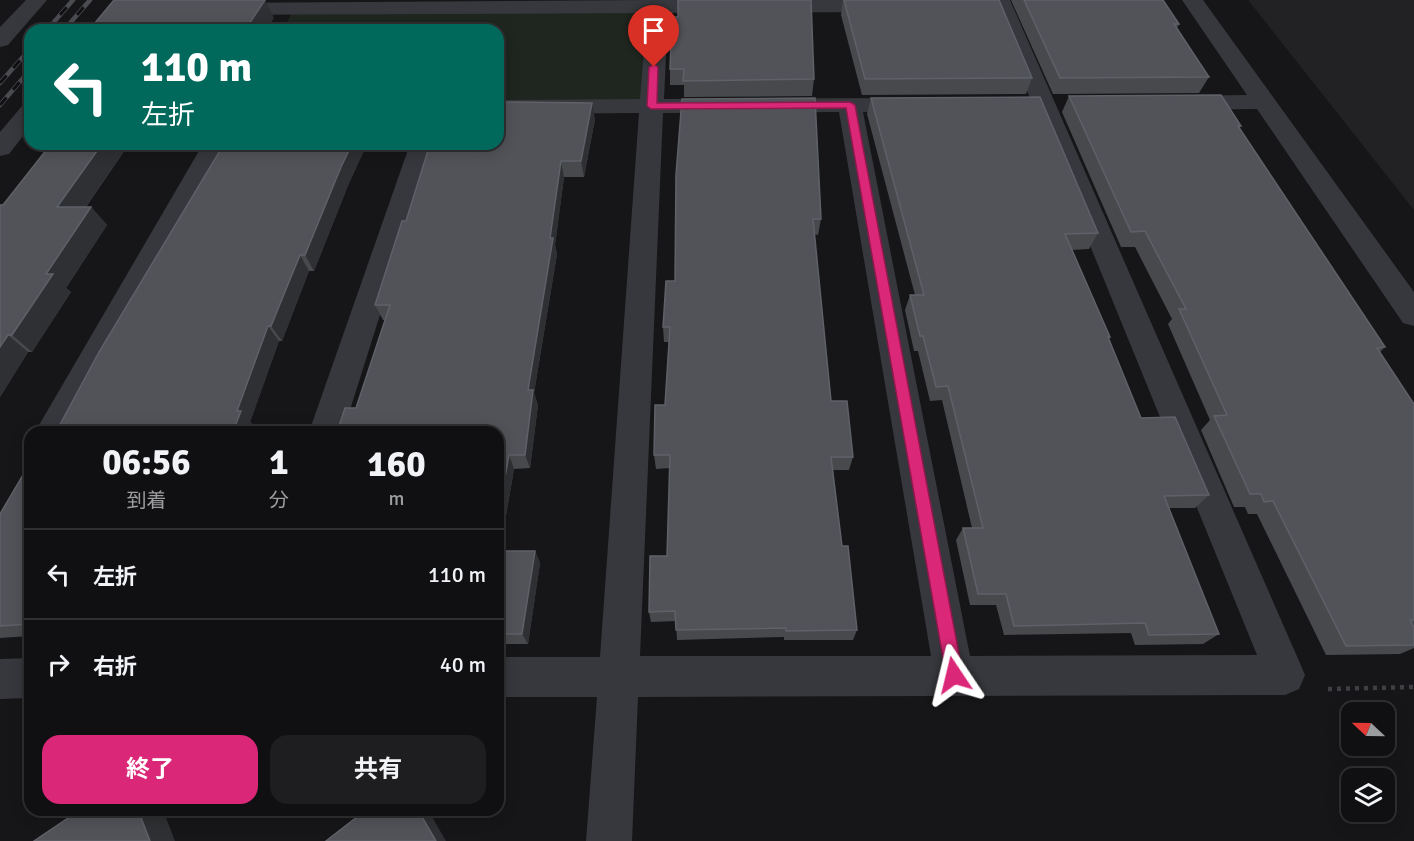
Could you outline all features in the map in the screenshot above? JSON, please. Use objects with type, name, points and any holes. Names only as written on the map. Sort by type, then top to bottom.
[{"type":"street","points":[[0,40],[37,0]]},
{"type":"street","points":[[1192,0],[1414,315]]},
{"type":"street","points":[[207,9],[293,4],[829,3],[906,6]]},
{"type":"street","points":[[609,841],[657,4]]},
{"type":"street","points":[[504,677],[1285,675],[1044,104],[994,4]]},
{"type":"street","points":[[1159,103],[1264,102]]},
{"type":"street","points":[[504,107],[937,104]]},
{"type":"street","points":[[850,105],[954,675]]},
{"type":"street","points":[[0,148],[24,118]]},
{"type":"street","points":[[55,426],[212,150]]},
{"type":"street","points":[[328,426],[420,150]]},
{"type":"street","points":[[0,679],[24,678]]},
{"type":"path","points":[[1285,675],[1291,691],[1414,687]]},
{"type":"shaded area","points":[[1248,0],[1414,0],[1414,210]]},
{"type":"shaded area","points":[[657,7],[651,106],[504,107],[504,24],[286,24],[294,9]]},
{"type":"building","points":[[114,0],[265,0],[249,24],[94,24]]},
{"type":"building","points":[[678,0],[811,0],[814,79],[683,81],[684,69],[670,69],[672,17],[678,17]]},
{"type":"building","points":[[844,0],[999,0],[1032,78],[865,79]]},
{"type":"building","points":[[1024,0],[1163,0],[1179,24],[1174,24],[1209,77],[1060,78]]},
{"type":"building","points":[[1221,95],[1241,126],[1238,126],[1385,347],[1377,348],[1414,404],[1414,620],[1410,620],[1414,628],[1414,645],[1346,646],[1273,501],[1264,502],[1261,494],[1250,494],[1214,416],[1227,415],[1179,309],[1186,309],[1145,231],[1131,232],[1069,96]]},
{"type":"building","points":[[1040,97],[1098,233],[1065,234],[1110,337],[1108,337],[1141,418],[1175,417],[1209,495],[1164,496],[1219,634],[1149,635],[1145,623],[1014,626],[1006,594],[978,594],[963,528],[983,528],[948,386],[936,387],[923,336],[920,336],[910,295],[924,295],[871,98]]},
{"type":"building","points":[[815,98],[821,219],[813,219],[831,401],[847,401],[853,457],[831,457],[842,546],[848,546],[857,630],[786,631],[786,628],[676,630],[675,611],[649,612],[650,556],[667,556],[670,455],[654,455],[655,405],[665,405],[670,327],[663,327],[666,281],[675,281],[676,175],[682,99]]},
{"type":"building","points":[[504,102],[592,103],[581,161],[561,161],[550,238],[553,238],[528,390],[533,390],[525,455],[509,455],[504,483],[504,426],[339,426],[345,408],[356,408],[390,305],[375,305],[402,221],[406,221],[428,150],[504,150]]},
{"type":"building","points":[[46,150],[98,150],[57,207],[91,207],[46,274],[53,274],[12,335],[8,335],[0,347],[0,205],[3,205]]},
{"type":"building","points":[[220,150],[349,150],[305,255],[300,255],[271,326],[268,326],[237,411],[241,411],[235,426],[59,426],[99,352]]},
{"type":"building","points":[[24,473],[24,624],[0,626],[0,514]]},
{"type":"building","points":[[504,551],[535,551],[522,634],[504,634]]},
{"type":"building","points":[[71,816],[140,816],[150,841],[34,841]]},
{"type":"building","points":[[358,816],[421,816],[436,841],[326,841]]},
{"type":"railway","points":[[52,24],[73,0]]},
{"type":"railway","points":[[69,24],[90,0]]},
{"type":"railway","points":[[0,83],[24,56]]},
{"type":"railway","points":[[0,105],[24,77]]},
{"type":"route","points":[[654,67],[651,106],[850,105],[954,675]]}]
